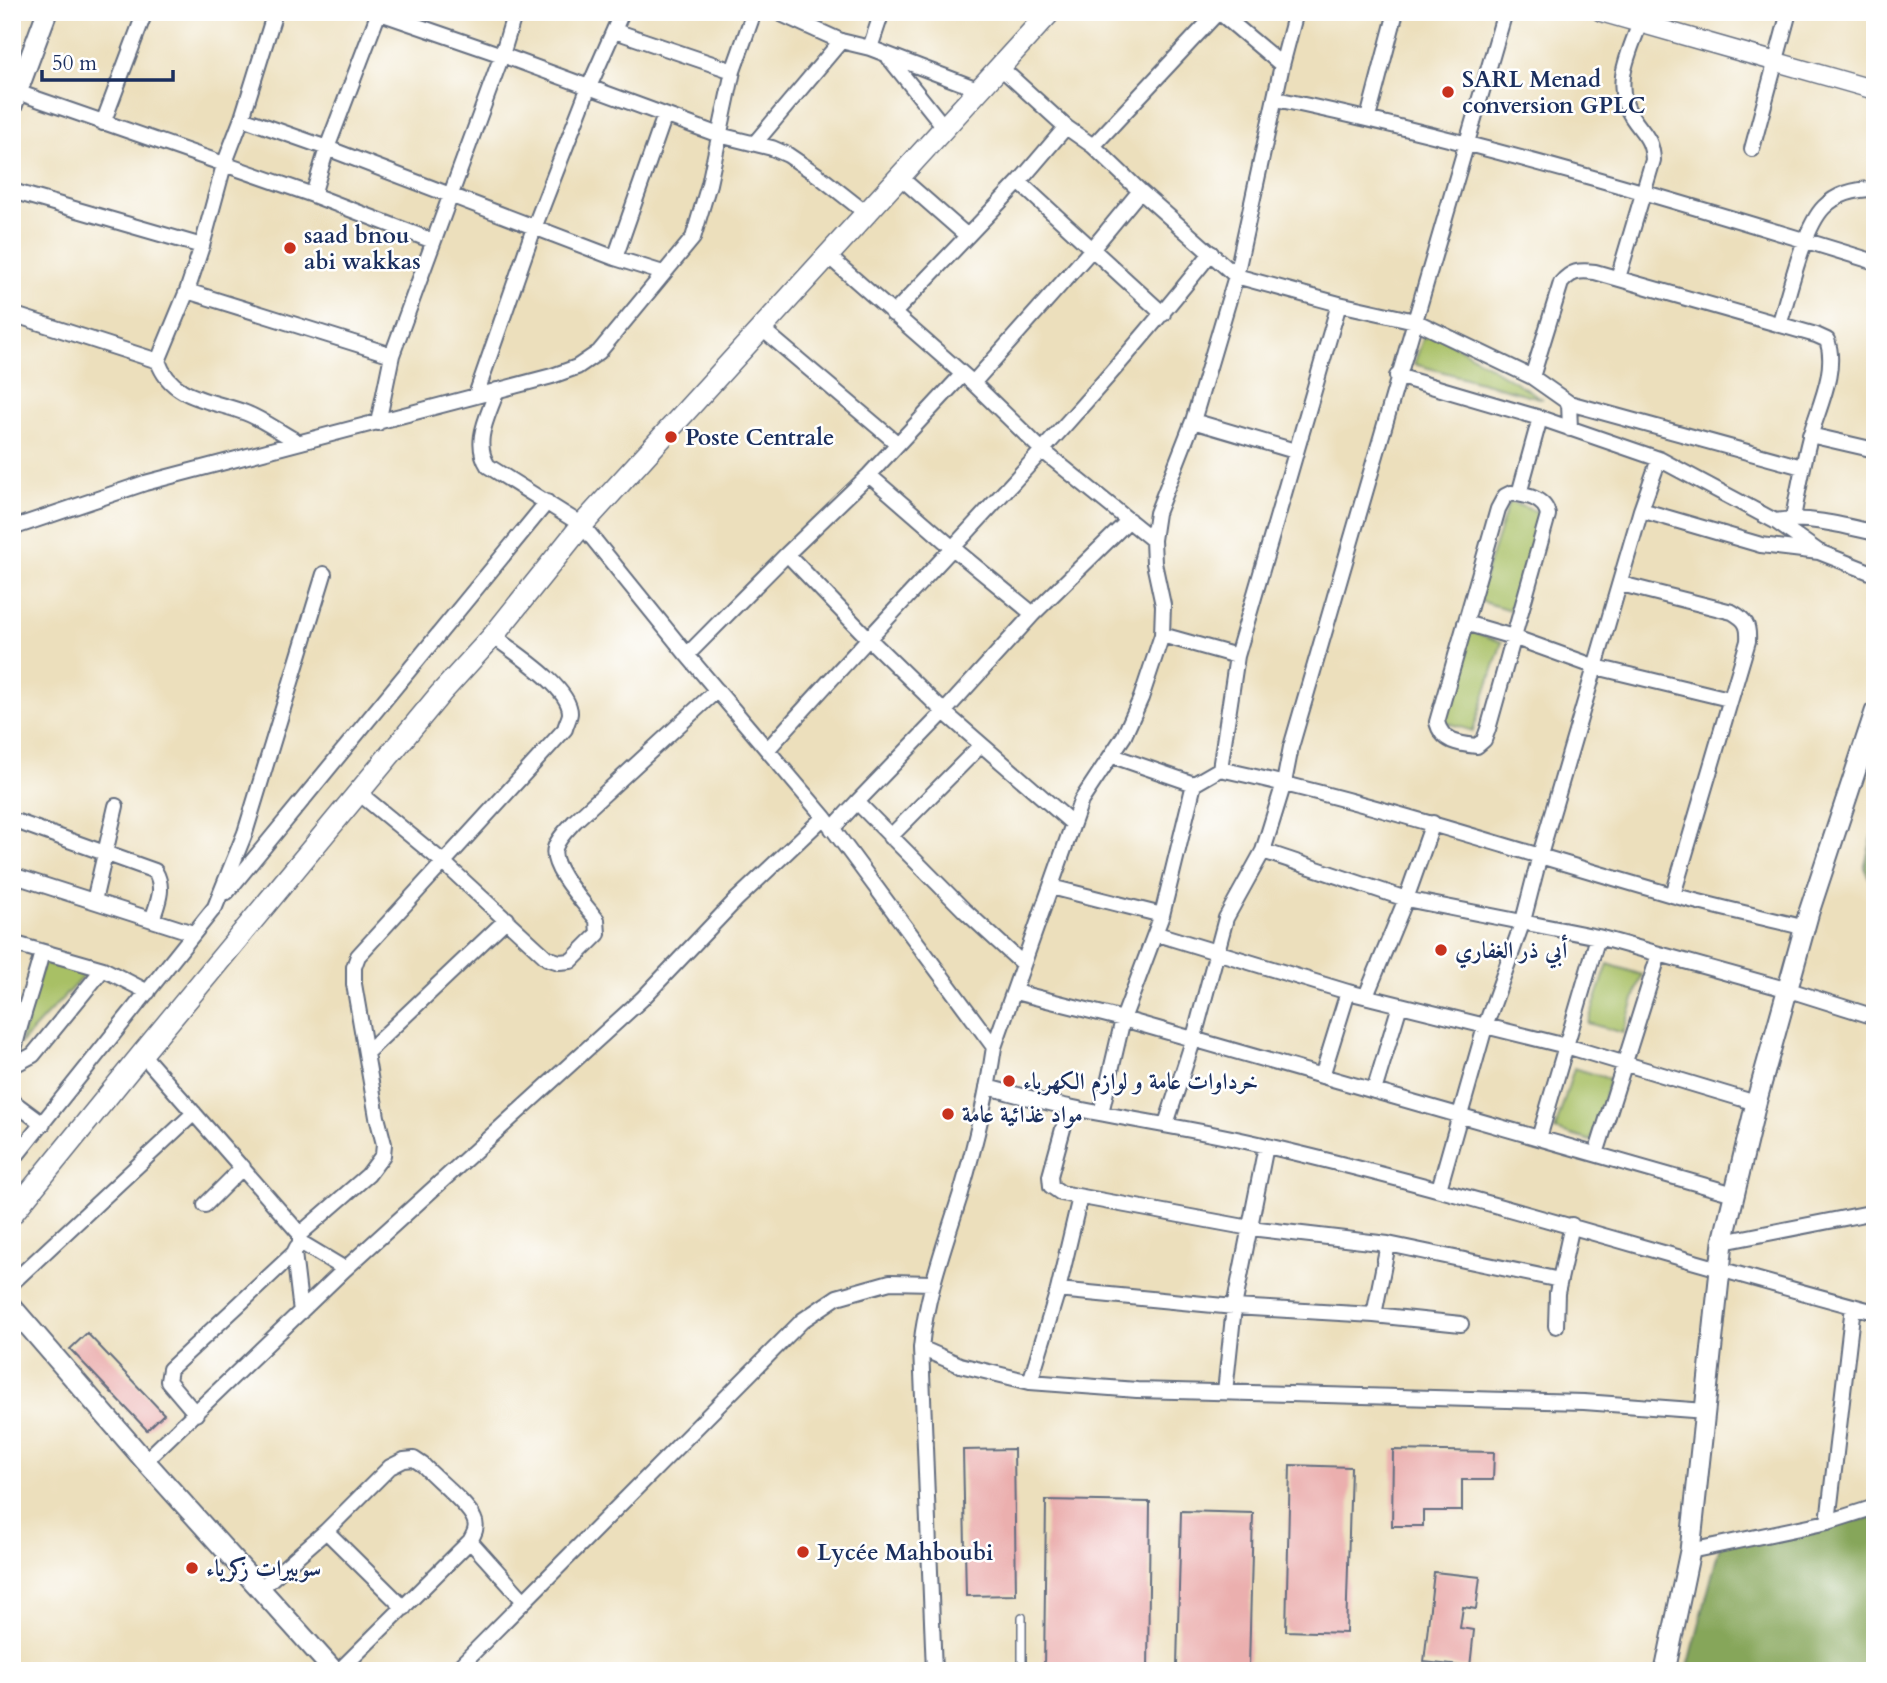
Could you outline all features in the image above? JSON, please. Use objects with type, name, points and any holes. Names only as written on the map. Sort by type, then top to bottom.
[{"type":"main road","points":[[12,1214],[441,693],[493,636],[582,525],[827,255],[901,178],[1049,12]]},
{"type":"main road","points":[[15,99],[43,13]]},
{"type":"main road","points":[[1665,1671],[1689,1551],[1723,1242],[1756,1102],[1809,912],[1875,712]]},
{"type":"main road","points":[[12,1307],[145,1461],[337,1671]]},
{"type":"street","points":[[103,123],[145,12]]},
{"type":"street","points":[[275,12],[242,118],[224,165],[187,291],[158,361],[163,375],[172,386],[202,400],[248,414],[298,442]]},
{"type":"street","points":[[378,423],[392,355],[502,55],[515,12]]},
{"type":"street","points":[[476,395],[534,228],[588,89],[622,12]]},
{"type":"street","points":[[12,528],[145,483],[563,373],[588,361],[599,352],[693,237],[709,184],[733,71],[754,12]]},
{"type":"street","points":[[777,12],[841,41],[870,48],[979,90]]},
{"type":"street","points":[[870,48],[882,12]]},
{"type":"street","points":[[1093,146],[1218,12],[1282,65]]},
{"type":"street","points":[[934,1671],[921,1348],[923,1320],[963,1185],[994,1047],[1081,801],[1094,779],[1113,756],[1140,698],[1162,635],[1163,605],[1154,563],[1153,540],[1157,513],[1193,421],[1236,276],[1296,12]]},
{"type":"street","points":[[1368,118],[1396,12]]},
{"type":"street","points":[[1166,1124],[1193,1041],[1226,918],[1263,851],[1284,783],[1290,747],[1505,12]]},
{"type":"street","points":[[1601,12],[1642,18],[1875,90]]},
{"type":"street","points":[[1752,149],[1789,12]]},
{"type":"street","points":[[313,195],[327,148],[378,13],[502,55],[588,89],[719,135],[755,143],[788,155],[820,176],[866,213]]},
{"type":"street","points":[[1618,278],[1653,160],[1652,145],[1625,106],[1621,92],[1622,75],[1642,18]]},
{"type":"street","points":[[615,31],[733,71]]},
{"type":"street","points":[[755,143],[841,41]]},
{"type":"street","points":[[888,57],[945,128]]},
{"type":"street","points":[[1000,67],[1066,127],[1093,146],[1236,276],[1415,321],[1532,377],[1569,403],[1802,467]]},
{"type":"street","points":[[15,99],[103,123],[313,195],[433,241]]},
{"type":"street","points":[[1276,99],[1368,118],[1642,191],[1875,262]]},
{"type":"street","points":[[615,258],[664,114]]},
{"type":"street","points":[[242,118],[615,258],[663,273]]},
{"type":"street","points":[[893,314],[1019,182],[1066,127]]},
{"type":"street","points":[[901,178],[967,235]]},
{"type":"street","points":[[1019,182],[1163,314]]},
{"type":"street","points":[[1779,326],[1806,241],[1823,208],[1835,198],[1851,191],[1875,189]]},
{"type":"street","points":[[12,191],[202,246]]},
{"type":"street","points":[[687,655],[898,444],[967,379],[1093,248],[1140,191]]},
{"type":"street","points":[[768,749],[867,638],[954,549],[1043,451],[1163,314],[1211,253]]},
{"type":"street","points":[[827,255],[967,379],[1043,451],[1153,540]]},
{"type":"street","points":[[1532,377],[1561,283],[1569,273],[1581,270],[1618,278],[1827,340],[1830,349],[1827,380],[1802,467],[1793,518]]},
{"type":"street","points":[[187,291],[392,355]]},
{"type":"street","points":[[1220,769],[1237,656],[1339,304]]},
{"type":"street","points":[[12,314],[158,361]]},
{"type":"street","points":[[761,328],[898,444]]},
{"type":"street","points":[[1398,376],[1540,418],[1659,459],[1775,521],[1819,552],[1875,574]]},
{"type":"street","points":[[498,390],[482,434],[483,457],[488,466],[582,525],[828,823],[994,1047]]},
{"type":"street","points":[[1569,403],[1570,429]]},
{"type":"street","points":[[1519,494],[1540,418]]},
{"type":"street","points":[[1193,421],[1295,451]]},
{"type":"street","points":[[1810,435],[1875,450]]},
{"type":"street","points":[[1439,1189],[1485,1027],[1523,921],[1641,510],[1659,459]]},
{"type":"street","points":[[869,475],[1033,614]]},
{"type":"street","points":[[1519,494],[1543,502],[1548,515],[1484,740],[1477,746],[1445,739],[1439,733],[1437,722],[1465,623],[1498,509],[1505,496],[1519,494]]},
{"type":"street","points":[[15,1152],[43,1125],[193,933],[547,502]]},
{"type":"street","points":[[1641,510],[1761,545],[1819,552]]},
{"type":"street","points":[[1775,521],[1793,518],[1875,533]]},
{"type":"street","points":[[145,1461],[345,1269],[642,999],[736,900],[857,802],[1033,614],[1129,520]]},
{"type":"street","points":[[787,554],[867,638],[944,712],[1073,824]]},
{"type":"street","points":[[215,906],[245,833],[324,574]]},
{"type":"street","points":[[1621,584],[1732,612],[1744,619],[1749,629],[1748,641],[1673,895]]},
{"type":"street","points":[[1465,623],[1596,667],[1729,699]]},
{"type":"street","points":[[1162,635],[1237,656]]},
{"type":"street","points":[[196,1414],[168,1381],[170,1369],[368,1175],[383,1155],[384,1144],[354,985],[354,967],[358,956],[565,729],[570,713],[565,698],[549,680],[493,636]]},
{"type":"street","points":[[359,793],[443,862],[547,958],[559,962],[571,961],[595,940],[598,934],[597,920],[555,863],[553,856],[557,843],[575,821],[717,690]]},
{"type":"street","points":[[890,837],[982,745]]},
{"type":"street","points":[[1113,756],[1194,784]]},
{"type":"street","points":[[1101,1113],[1123,1019],[1157,934],[1194,784],[1220,769],[1284,783],[1433,823],[1673,895],[1806,928]]},
{"type":"street","points":[[857,802],[965,911],[1023,964]]},
{"type":"street","points":[[94,901],[116,806]]},
{"type":"street","points":[[12,822],[19,822],[155,871],[161,881],[162,890],[152,920]]},
{"type":"street","points":[[1366,996],[1406,899],[1433,823]]},
{"type":"street","points":[[1263,851],[1406,899],[1598,937],[1875,1017]]},
{"type":"street","points":[[12,875],[193,933]]},
{"type":"street","points":[[1051,887],[1162,915]]},
{"type":"street","points":[[366,1053],[506,919]]},
{"type":"street","points":[[1157,934],[1348,992],[1566,1046],[1756,1102]]},
{"type":"street","points":[[1539,1138],[1598,937]]},
{"type":"street","points":[[12,943],[103,969],[148,992]]},
{"type":"street","points":[[12,1059],[42,952]]},
{"type":"street","points":[[1596,1154],[1659,954]]},
{"type":"street","points":[[12,1066],[33,1055],[103,969]]},
{"type":"street","points":[[1015,992],[1123,1019],[1734,1194]]},
{"type":"street","points":[[1322,1076],[1348,992]]},
{"type":"street","points":[[1374,1091],[1400,1005]]},
{"type":"street","points":[[142,1054],[243,1167],[298,1243],[345,1269]]},
{"type":"street","points":[[987,1087],[1069,1107],[1166,1124],[1266,1146],[1439,1189],[1572,1225],[1718,1270],[1875,1312]]},
{"type":"street","points":[[12,1101],[43,1125]]},
{"type":"street","points":[[1069,1107],[1049,1181],[1054,1189],[1080,1197],[1250,1228],[1388,1244],[1560,1280]]},
{"type":"street","points":[[12,1283],[194,1113]]},
{"type":"street","points":[[1225,1392],[1234,1307],[1266,1146]]},
{"type":"street","points":[[205,1205],[243,1167]]},
{"type":"street","points":[[1030,1382],[1058,1290],[1080,1197]]},
{"type":"street","points":[[1723,1242],[1875,1212]]},
{"type":"street","points":[[1556,1326],[1560,1280],[1572,1225]]},
{"type":"street","points":[[298,1243],[301,1311]]},
{"type":"street","points":[[1374,1315],[1388,1244]]},
{"type":"street","points":[[455,1671],[803,1320],[837,1297],[890,1282],[933,1283]]},
{"type":"street","points":[[1058,1290],[1234,1307],[1374,1315],[1461,1324]]},
{"type":"street","points":[[1828,1522],[1853,1306]]},
{"type":"street","points":[[921,1348],[960,1365],[1030,1382],[1137,1390],[1584,1402],[1706,1411]]},
{"type":"street","points":[[261,1589],[326,1531],[390,1467],[404,1460],[414,1460],[422,1465],[474,1518],[475,1533],[470,1541],[337,1671]]},
{"type":"street","points":[[1689,1551],[1828,1522],[1875,1507]]},
{"type":"street","points":[[326,1531],[404,1608]]},
{"type":"street","points":[[470,1541],[524,1601]]},
{"type":"lane","points":[[1022,1617],[1022,1671]]},
{"type":"green space","points":[[1427,328],[1543,399],[1414,364]]},
{"type":"green space","points":[[1509,502],[1541,513],[1510,610],[1477,600]]},
{"type":"green space","points":[[1470,631],[1502,642],[1473,731],[1442,721]]},
{"type":"green space","points":[[1875,826],[1875,889],[1864,868]]},
{"type":"green space","points":[[43,963],[87,972],[20,1044]]},
{"type":"green space","points":[[1608,964],[1642,975],[1623,1033],[1588,1023]]},
{"type":"green space","points":[[1574,1068],[1610,1079],[1591,1141],[1555,1130]]},
{"type":"green space","points":[[1875,1517],[1875,1671],[1687,1671],[1720,1545]]},
{"type":"building","points":[[87,1333],[164,1414],[147,1430],[70,1349]]},
{"type":"building","points":[[1014,1449],[1016,1595],[966,1596],[963,1450]]},
{"type":"building","points":[[1393,1450],[1494,1452],[1493,1480],[1462,1480],[1462,1511],[1423,1511],[1423,1526],[1392,1526]]},
{"type":"building","points":[[1290,1465],[1351,1467],[1346,1633],[1286,1631]]},
{"type":"building","points":[[1046,1500],[1150,1502],[1148,1671],[1044,1671]]},
{"type":"building","points":[[1181,1511],[1253,1513],[1249,1668],[1177,1666]]},
{"type":"building","points":[[1434,1572],[1480,1577],[1476,1609],[1463,1607],[1460,1628],[1474,1630],[1470,1667],[1424,1662]]},
{"type":"place","name":"SARL Menad conversion GPLC","points":[[1448,92]]},
{"type":"place","name":"saad bnou abi wakkas","points":[[290,248]]},
{"type":"place","name":"Poste Centrale","points":[[671,437]]},
{"type":"place","name":"أبي ذر الغفاري","points":[[1441,950]]},
{"type":"place","name":"خرداوات عامة و لوازم الكهرباء","points":[[1009,1081]]},
{"type":"place","name":"مواد غذائية عامة","points":[[948,1114]]},
{"type":"place","name":"Lycée Mahboubi","points":[[803,1552]]},
{"type":"place","name":"سوبيرات زكرياء","points":[[192,1568]]}]
